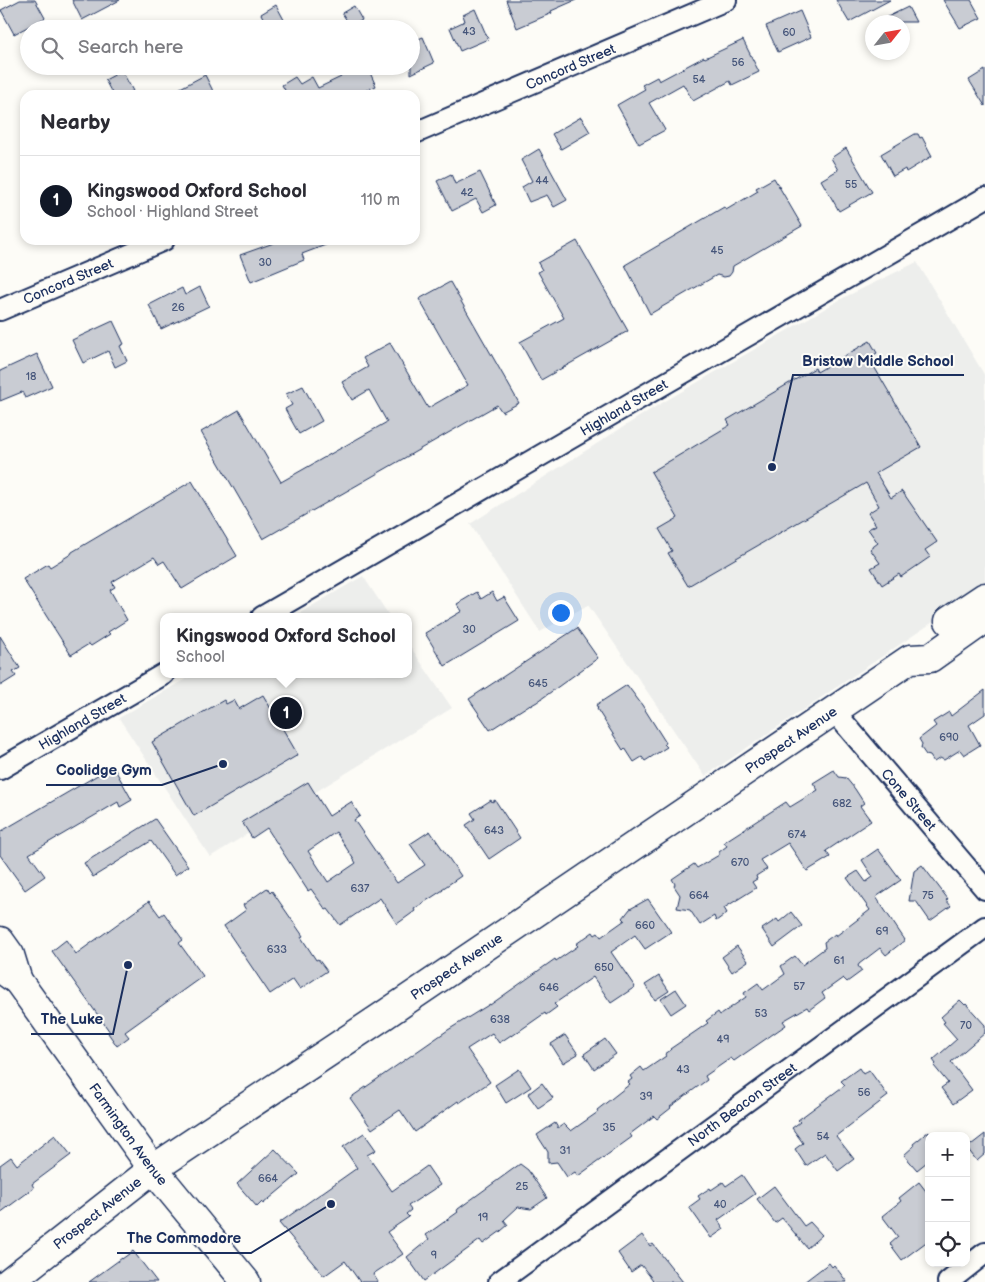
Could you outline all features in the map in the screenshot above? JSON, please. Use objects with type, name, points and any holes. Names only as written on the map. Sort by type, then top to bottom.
[{"type":"main road","name":"Prospect Avenue","points":[[8,1282],[153,1169],[391,1011],[910,659],[918,642],[985,597]]},
{"type":"main road","name":"Prospect Avenue","points":[[910,659],[930,658],[985,618]]},
{"type":"main road","name":"Farmington Avenue","points":[[0,941],[10,955],[9,975],[153,1169],[246,1282]]},
{"type":"street","name":"Concord Street","points":[[420,131],[726,0]]},
{"type":"street","name":"Highland Street","points":[[269,613],[985,198]]},
{"type":"street","name":"Concord Street","points":[[0,310],[152,245]]},
{"type":"street","name":"Highland Street","points":[[0,769],[160,676]]},
{"type":"street","name":"Cone Street","points":[[834,711],[985,889]]},
{"type":"street","name":"North Beacon Street","points":[[499,1282],[985,927]]},
{"type":"street","points":[[948,1282],[985,1253]]},
{"type":"shaded area","points":[[917,262],[985,376],[985,587],[705,776],[588,605],[540,632],[470,524],[650,410],[843,298]]},
{"type":"shaded area","points":[[363,576],[387,613],[300,613]]},
{"type":"shaded area","points":[[412,649],[452,708],[210,857],[119,718],[187,678],[412,678]]},
{"type":"building","points":[[20,0],[35,0],[45,18],[41,20],[20,20],[20,31],[14,34],[1,10]]},
{"type":"building","points":[[72,0],[120,0],[82,20]]},
{"type":"building","points":[[506,0],[576,0],[517,28]]},
{"type":"building","points":[[836,0],[890,0],[849,22]]},
{"type":"building","points":[[943,0],[971,0],[981,18],[960,28]]},
{"type":"building","points":[[276,5],[284,20],[264,20],[261,14]]},
{"type":"building","points":[[354,6],[362,20],[346,20],[342,13]]},
{"type":"building","points":[[908,7],[916,22],[910,22],[910,15],[891,15]]},
{"type":"building","points":[[475,9],[488,39],[460,51],[450,28],[465,21],[463,15]]},
{"type":"building","points":[[800,11],[811,37],[778,52],[766,26]]},
{"type":"building","points":[[423,37],[434,63],[420,70],[420,38]]},
{"type":"building","points":[[743,40],[759,72],[732,85],[730,81],[693,101],[683,84],[649,103],[665,130],[639,144],[617,105],[645,89],[642,85],[657,77],[659,81],[704,57]]},
{"type":"building","points":[[985,70],[985,106],[969,80]]},
{"type":"building","points":[[114,75],[124,75],[132,90],[110,90],[105,80]]},
{"type":"building","points":[[205,75],[212,90],[176,90]]},
{"type":"building","points":[[340,75],[371,75],[376,86],[367,90],[285,90],[282,85],[295,77],[300,84],[312,77],[318,88],[341,77]]},
{"type":"building","points":[[581,117],[590,132],[561,149],[552,134]]},
{"type":"building","points":[[918,134],[920,138],[922,137],[932,156],[906,172],[905,169],[893,176],[881,154]]},
{"type":"building","points":[[846,148],[872,192],[839,211],[821,180],[838,170],[831,158]]},
{"type":"building","points":[[539,149],[567,200],[554,207],[547,195],[529,202],[522,187],[532,181],[521,160]]},
{"type":"building","points":[[480,172],[496,205],[483,212],[476,199],[452,211],[437,181],[451,174],[455,184]]},
{"type":"building","points":[[774,178],[802,226],[733,266],[729,276],[717,275],[650,314],[625,265],[724,207],[726,210],[758,191],[756,188]]},
{"type":"building","points":[[577,241],[628,331],[541,380],[520,342],[564,318],[538,272],[542,270],[538,263]]},
{"type":"building","points":[[268,245],[326,245],[302,254],[304,260],[251,282],[240,255]]},
{"type":"building","points":[[450,282],[519,403],[502,412],[497,405],[263,539],[201,432],[239,410],[281,482],[387,422],[369,390],[352,400],[342,382],[368,367],[363,358],[390,343],[428,408],[468,385],[419,299]]},
{"type":"building","points":[[200,287],[209,306],[161,329],[149,305],[182,288],[185,295]]},
{"type":"building","points":[[113,321],[124,344],[120,346],[127,361],[115,367],[108,351],[83,363],[72,340]]},
{"type":"building","points":[[870,341],[877,353],[869,358],[921,447],[876,473],[891,498],[902,491],[937,542],[925,550],[930,557],[901,577],[899,574],[882,585],[871,568],[880,563],[870,549],[878,543],[868,529],[876,525],[868,513],[879,506],[866,483],[688,586],[668,553],[672,551],[659,529],[678,518],[651,472],[730,425],[727,420],[815,368],[817,372]]},
{"type":"building","points":[[37,354],[52,386],[25,398],[22,392],[0,401],[0,371]]},
{"type":"building","points":[[303,386],[322,421],[299,434],[285,409],[292,405],[286,394]]},
{"type":"building","points":[[192,481],[237,556],[182,589],[164,561],[159,564],[154,557],[112,582],[115,587],[110,590],[127,620],[91,646],[89,644],[71,655],[23,579],[48,564],[50,567]]},
{"type":"building","points":[[477,592],[481,599],[492,592],[497,601],[504,597],[519,621],[445,666],[425,633],[462,611],[457,604]]},
{"type":"building","points":[[577,628],[598,658],[537,702],[529,705],[490,730],[469,699]]},
{"type":"building","points":[[0,636],[20,668],[13,672],[16,676],[0,686]]},
{"type":"building","points":[[627,685],[642,705],[667,747],[645,761],[642,757],[634,762],[625,748],[623,750],[596,705]]},
{"type":"building","points":[[985,690],[985,714],[969,725],[980,745],[964,755],[960,750],[944,760],[940,758],[934,762],[921,748],[922,744],[919,739],[936,726],[933,722],[949,712],[951,716]]},
{"type":"building","points":[[263,695],[298,755],[194,816],[152,742],[224,700],[226,704],[234,700],[239,709]]},
{"type":"building","points":[[113,766],[132,800],[120,807],[118,802],[29,854],[45,876],[25,890],[0,855],[0,832]]},
{"type":"building","points":[[834,770],[839,777],[846,778],[855,789],[864,803],[860,806],[871,821],[826,851],[830,857],[807,871],[788,843],[760,860],[767,869],[756,876],[757,879],[752,882],[756,888],[724,908],[727,913],[716,921],[714,916],[700,925],[690,910],[677,908],[680,895],[672,879],[694,864],[697,868],[719,855],[719,852],[727,846],[724,842],[786,802],[790,807],[818,790],[813,783]]},
{"type":"building","points":[[308,782],[329,816],[351,802],[360,816],[354,820],[397,883],[425,865],[410,844],[430,831],[461,876],[414,909],[415,911],[397,924],[380,898],[340,925],[311,889],[308,891],[267,828],[252,838],[242,822]],"holes":[[[336,832],[356,863],[328,882],[308,851]]]},
{"type":"building","points":[[491,800],[492,802],[495,800],[520,838],[489,859],[466,825],[475,819],[471,813]]},
{"type":"building","points":[[155,819],[188,866],[175,875],[151,841],[93,877],[84,863]]},
{"type":"building","points":[[878,849],[901,880],[876,897],[905,940],[886,955],[880,948],[859,964],[858,966],[862,971],[847,982],[843,978],[822,993],[825,998],[809,1010],[807,1007],[783,1021],[786,1025],[734,1061],[731,1058],[705,1076],[707,1080],[657,1119],[654,1116],[630,1134],[632,1137],[578,1176],[575,1172],[567,1177],[557,1162],[548,1163],[548,1152],[537,1135],[555,1123],[558,1128],[564,1124],[571,1131],[598,1112],[597,1110],[630,1084],[628,1082],[632,1079],[630,1076],[641,1067],[644,1071],[666,1056],[665,1054],[670,1049],[708,1023],[706,1021],[718,1012],[720,1015],[746,997],[744,993],[758,983],[763,990],[785,974],[781,966],[795,956],[802,965],[825,948],[824,942],[835,934],[836,936],[870,910],[847,878],[858,871],[866,882],[873,877],[862,860]]},
{"type":"building","points":[[922,865],[948,899],[946,900],[951,906],[930,921],[916,901],[909,901],[914,871]]},
{"type":"building","points":[[267,888],[270,893],[272,891],[303,936],[301,937],[316,960],[318,959],[327,971],[300,989],[293,979],[270,994],[224,926],[246,910],[243,905]]},
{"type":"building","points":[[648,899],[671,932],[645,949],[635,935],[611,952],[635,987],[611,1003],[593,977],[554,1004],[557,1007],[512,1036],[499,1043],[492,1033],[467,1049],[490,1082],[459,1103],[458,1101],[415,1132],[400,1110],[372,1129],[350,1098],[448,1030],[490,1005],[555,959],[556,961],[578,946],[576,944],[593,932],[595,935],[598,933],[601,937],[625,920],[623,918],[630,909]]},
{"type":"building","points":[[149,901],[160,916],[164,913],[183,940],[179,943],[203,976],[125,1032],[129,1037],[117,1046],[108,1033],[110,1032],[52,951],[66,940],[76,954]]},
{"type":"building","points":[[791,912],[802,926],[774,947],[762,929],[777,919],[779,922]]},
{"type":"building","points":[[737,946],[748,961],[732,972],[722,957]]},
{"type":"building","points":[[659,976],[669,991],[655,1000],[645,985]]},
{"type":"building","points":[[676,989],[686,1004],[671,1014],[661,999]]},
{"type":"building","points":[[960,1000],[985,1025],[985,1033],[951,1062],[972,1090],[953,1104],[941,1088],[948,1083],[934,1066],[936,1064],[933,1060],[957,1039],[943,1023],[945,1022],[941,1017]]},
{"type":"building","points":[[565,1035],[578,1054],[563,1063],[551,1044]]},
{"type":"building","points":[[605,1039],[616,1054],[594,1069],[584,1054]]},
{"type":"building","points":[[859,1068],[863,1074],[869,1070],[888,1096],[836,1136],[854,1159],[838,1171],[825,1153],[806,1166],[795,1149],[803,1143],[792,1128],[800,1122],[798,1120],[845,1085],[841,1081]]},
{"type":"building","points":[[519,1069],[531,1087],[506,1103],[495,1085]]},
{"type":"building","points":[[542,1083],[553,1098],[538,1108],[528,1094]]},
{"type":"building","points":[[364,1133],[376,1150],[367,1155],[392,1191],[427,1166],[440,1185],[408,1206],[411,1210],[406,1214],[409,1217],[387,1232],[403,1254],[373,1274],[378,1282],[360,1282],[345,1261],[324,1276],[279,1223],[357,1168],[343,1147]]},
{"type":"building","points":[[925,1134],[925,1164],[917,1170],[904,1155],[914,1146],[913,1144]]},
{"type":"building","points":[[985,1134],[985,1154],[977,1161],[970,1152],[970,1146]]},
{"type":"building","points":[[55,1135],[71,1155],[32,1184],[34,1188],[0,1213],[0,1165],[11,1157],[17,1165]]},
{"type":"building","points":[[275,1149],[299,1174],[257,1207],[237,1184]]},
{"type":"building","points":[[520,1164],[528,1170],[547,1198],[531,1209],[518,1207],[504,1220],[508,1225],[501,1231],[483,1244],[480,1240],[424,1281],[407,1257],[429,1239],[426,1235]]},
{"type":"building","points":[[742,1175],[755,1194],[718,1220],[724,1229],[711,1238],[689,1207],[700,1199],[698,1196],[710,1188],[711,1190],[723,1182],[726,1186]]},
{"type":"building","points":[[919,1182],[925,1190],[925,1243],[902,1260],[890,1244],[898,1237],[882,1216],[901,1201],[899,1198]]},
{"type":"building","points":[[774,1186],[804,1226],[810,1222],[822,1235],[807,1248],[782,1218],[775,1223],[757,1199]]},
{"type":"building","points":[[642,1235],[650,1246],[653,1244],[683,1282],[650,1282],[653,1280],[641,1265],[631,1272],[618,1253]]},
{"type":"building","points":[[133,1251],[157,1282],[89,1282],[122,1258]]},
{"type":"building","points":[[829,1263],[832,1267],[834,1265],[847,1282],[804,1282]]},
{"type":"place","name":"Bristow Middle School","points":[[772,467]]},
{"type":"place","name":"Kingswood Oxford School","points":[[286,713]]},
{"type":"place","name":"Coolidge Gym","points":[[223,764]]},
{"type":"place","name":"The Luke","points":[[128,965]]},
{"type":"place","name":"The Commodore","points":[[331,1204]]}]
